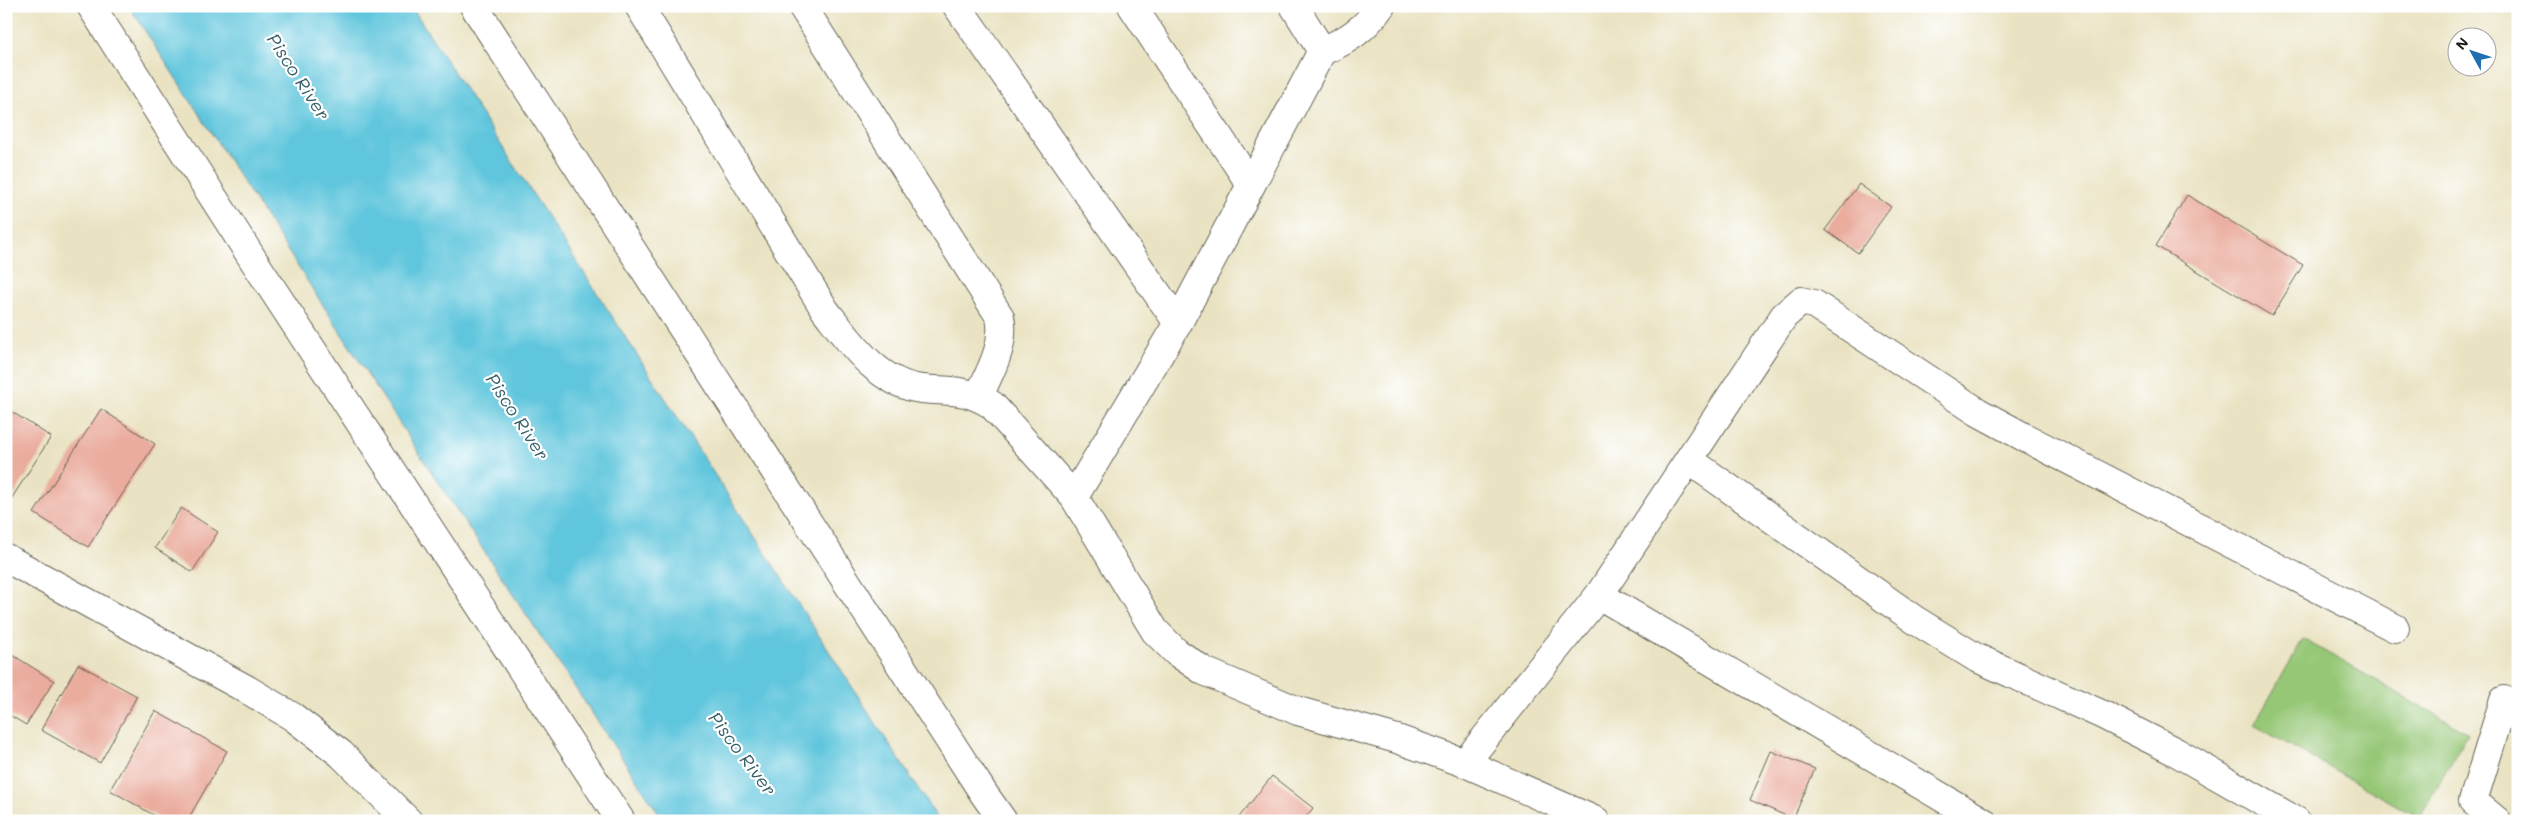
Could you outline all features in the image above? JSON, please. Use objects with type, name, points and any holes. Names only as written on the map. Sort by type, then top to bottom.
[{"type":"street","points":[[91,6],[254,261],[621,821]]},
{"type":"street","points":[[474,6],[984,794],[1004,821]]},
{"type":"street","points":[[639,6],[825,310],[850,342],[874,366],[905,385],[922,389],[952,389],[980,396],[992,405],[1074,497],[1155,631],[1176,652],[1204,671],[1298,711],[1397,740],[1466,763],[1596,821]]},
{"type":"street","points":[[802,6],[1000,317],[1003,330],[1000,346],[980,396]]},
{"type":"street","points":[[957,6],[1178,323]]},
{"type":"street","points":[[1132,6],[1251,185]]},
{"type":"street","points":[[1294,6],[1322,51]]},
{"type":"street","points":[[1074,497],[1178,323],[1322,51],[1343,43],[1356,34],[1380,6]]},
{"type":"street","points":[[1466,763],[1599,595],[1784,316],[1802,301],[1814,304],[1978,412],[2016,433],[2395,628]]},
{"type":"street","points":[[1689,460],[1915,620],[1975,657],[2104,715],[2176,752],[2296,821]]},
{"type":"street","points":[[6,558],[294,717],[341,754],[408,821]]},
{"type":"street","points":[[1599,595],[1982,821]]},
{"type":"street","points":[[2497,821],[2473,801],[2504,700]]},
{"type":"green space","points":[[2303,639],[2468,733],[2419,818],[2254,725]]},
{"type":"water","name":"Pisco River","points":[[129,6],[411,6],[939,821],[664,821],[428,467]]},
{"type":"building","points":[[1859,184],[1891,207],[1858,253],[1825,230]]},
{"type":"building","points":[[2187,195],[2303,265],[2272,316],[2156,246]]},
{"type":"building","points":[[6,408],[51,437],[6,507]]},
{"type":"building","points":[[101,409],[155,444],[88,547],[34,513]]},
{"type":"building","points":[[181,508],[218,532],[192,572],[155,548]]},
{"type":"building","points":[[8,652],[54,681],[26,725],[6,713],[6,655]]},
{"type":"building","points":[[78,664],[137,696],[100,763],[41,730]]},
{"type":"building","points":[[155,711],[227,751],[187,821],[164,821],[110,790]]},
{"type":"building","points":[[1771,751],[1815,769],[1793,819],[1750,800]]},
{"type":"building","points":[[1272,776],[1313,808],[1303,821],[1236,821]]}]
